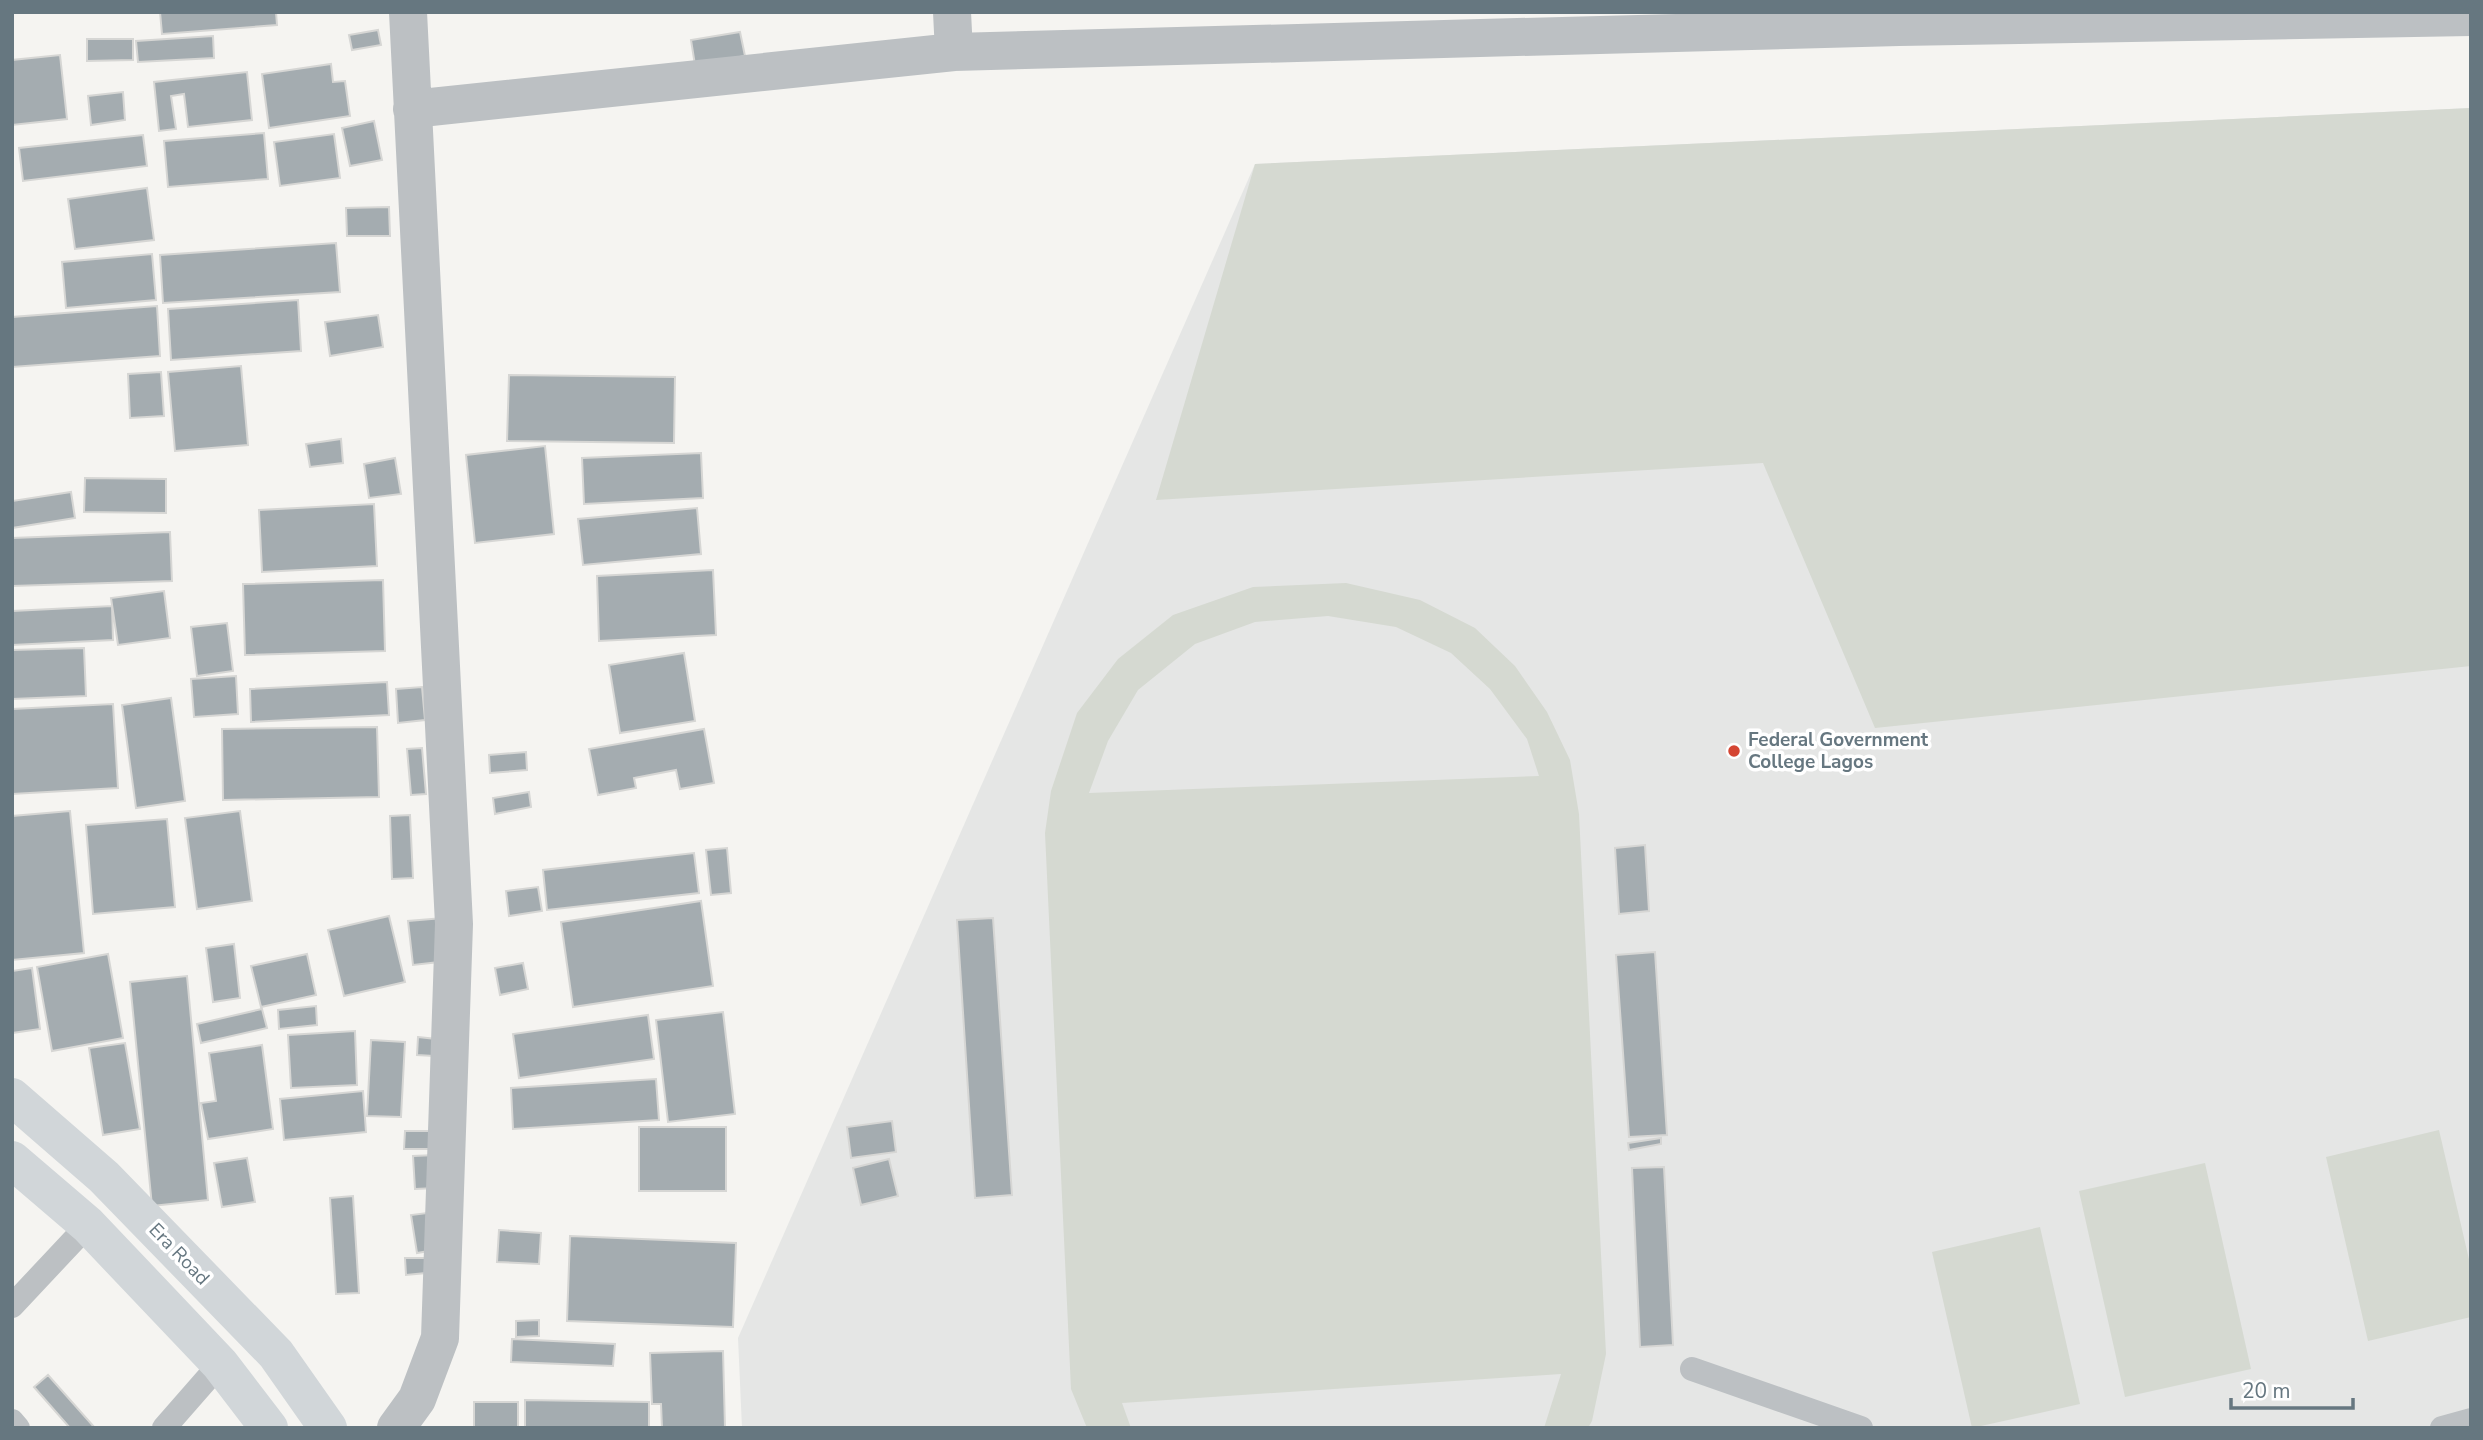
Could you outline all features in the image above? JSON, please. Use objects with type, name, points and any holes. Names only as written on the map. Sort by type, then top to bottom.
[{"type":"main road","name":"Era Road","points":[[12,1097],[104,1177],[267,1345],[328,1428]]},
{"type":"main road","points":[[12,1160],[88,1225],[220,1364],[269,1428]]},
{"type":"street","points":[[396,1428],[417,1399],[440,1338],[454,924],[408,12]]},
{"type":"street","points":[[952,12],[954,52]]},
{"type":"street","points":[[412,109],[954,52],[1899,19],[2471,17]]},
{"type":"lane","points":[[12,1306],[88,1225]]},
{"type":"lane","points":[[164,1428],[220,1364]]},
{"type":"lane","points":[[1692,1369],[1861,1428]]},
{"type":"lane","points":[[2442,1428],[2471,1420]]},
{"type":"lane","points":[[12,1421],[18,1428]]},
{"type":"shaded area","name":"Federal Government College Lagos","points":[[2471,108],[2471,1428],[742,1428],[738,1338],[1255,164]]},
{"type":"shaded area","points":[[2471,108],[2471,666],[1875,728],[1763,463],[1156,500],[1255,164]]},
{"type":"shaded area","points":[[1346,583],[1420,600],[1475,628],[1515,666],[1547,712],[1570,760],[1579,814],[1606,1354],[1592,1421],[1588,1428],[1544,1428],[1561,1374],[1122,1403],[1131,1428],[1087,1428],[1071,1389],[1045,833],[1051,791],[1077,713],[1118,659],[1173,615],[1253,587]],"holes":[[[1328,616],[1396,627],[1451,653],[1490,689],[1527,739],[1539,776],[1089,793],[1108,741],[1138,690],[1195,644],[1255,622]]]},
{"type":"shaded area","points":[[2439,1130],[2471,1268],[2471,1317],[2368,1341],[2326,1157]]},
{"type":"shaded area","points":[[2205,1163],[2251,1369],[2125,1397],[2079,1191]]},
{"type":"shaded area","points":[[2040,1227],[2080,1404],[1972,1428],[1932,1252]]},
{"type":"building","points":[[160,12],[276,12],[277,25],[162,34]]},
{"type":"building","points":[[378,30],[381,45],[352,50],[349,35]]},
{"type":"building","points":[[740,32],[745,56],[695,65],[691,40]]},
{"type":"building","points":[[213,36],[214,58],[138,62],[136,41]]},
{"type":"building","points":[[87,39],[133,39],[133,60],[87,61]]},
{"type":"building","points":[[60,55],[67,119],[12,125],[12,60]]},
{"type":"building","points":[[331,64],[333,82],[345,81],[350,116],[269,128],[262,74]]},
{"type":"building","points":[[247,72],[252,120],[188,127],[184,94],[171,96],[176,129],[159,131],[154,82]]},
{"type":"building","points":[[123,92],[125,120],[91,125],[88,96]]},
{"type":"building","points":[[374,121],[382,160],[350,166],[342,128]]},
{"type":"building","points":[[264,133],[268,179],[168,187],[164,141]]},
{"type":"building","points":[[334,134],[340,178],[280,186],[274,142]]},
{"type":"building","points":[[143,135],[147,166],[23,181],[19,148]]},
{"type":"building","points":[[147,188],[154,240],[75,249],[68,199]]},
{"type":"building","points":[[389,207],[390,236],[347,236],[346,208]]},
{"type":"building","points":[[336,243],[340,292],[163,303],[160,255]]},
{"type":"building","points":[[152,254],[156,300],[66,308],[62,262]]},
{"type":"building","points":[[298,300],[301,351],[171,360],[168,309]]},
{"type":"building","points":[[157,306],[160,356],[12,367],[12,317]]},
{"type":"building","points":[[378,315],[383,347],[330,356],[325,322]]},
{"type":"building","points":[[241,366],[248,445],[175,451],[168,372]]},
{"type":"building","points":[[161,372],[164,416],[130,418],[128,374]]},
{"type":"building","points":[[509,375],[675,377],[674,443],[507,441]]},
{"type":"building","points":[[341,439],[343,463],[310,467],[306,444]]},
{"type":"building","points":[[545,446],[554,534],[475,543],[466,455]]},
{"type":"building","points":[[701,453],[703,498],[584,504],[582,458]]},
{"type":"building","points":[[395,458],[401,494],[369,498],[364,464]]},
{"type":"building","points":[[85,478],[166,479],[166,513],[84,512]]},
{"type":"building","points":[[71,492],[75,518],[12,528],[12,501]]},
{"type":"building","points":[[374,504],[377,566],[262,572],[259,510]]},
{"type":"building","points":[[697,508],[701,554],[583,565],[578,519]]},
{"type":"building","points":[[170,532],[172,581],[12,586],[12,538]]},
{"type":"building","points":[[713,570],[716,635],[599,641],[597,576]]},
{"type":"building","points":[[383,580],[385,651],[245,655],[243,584]]},
{"type":"building","points":[[164,591],[170,638],[118,645],[111,598]]},
{"type":"building","points":[[112,606],[113,640],[12,645],[12,611]]},
{"type":"building","points":[[227,623],[233,671],[197,676],[191,627]]},
{"type":"building","points":[[84,648],[86,696],[12,699],[12,650]]},
{"type":"building","points":[[684,653],[695,721],[620,733],[609,665]]},
{"type":"building","points":[[236,676],[238,714],[194,717],[191,679]]},
{"type":"building","points":[[387,682],[389,715],[251,722],[250,689]]},
{"type":"building","points":[[422,687],[425,720],[398,723],[396,689]]},
{"type":"building","points":[[171,698],[185,801],[136,808],[122,705]]},
{"type":"building","points":[[113,704],[118,788],[12,794],[12,709]]},
{"type":"building","points":[[377,727],[379,797],[223,800],[222,729]]},
{"type":"building","points":[[704,729],[714,783],[680,789],[676,770],[634,778],[636,788],[598,795],[589,749]]},
{"type":"building","points":[[422,748],[426,794],[411,795],[407,749]]},
{"type":"building","points":[[526,752],[527,770],[490,773],[489,755]]},
{"type":"building","points":[[529,792],[531,807],[495,814],[493,798]]},
{"type":"building","points":[[70,811],[84,953],[12,960],[12,816]]},
{"type":"building","points":[[240,811],[252,901],[197,909],[185,818]]},
{"type":"building","points":[[410,815],[413,878],[392,879],[390,816]]},
{"type":"building","points":[[167,819],[175,907],[93,914],[86,825]]},
{"type":"building","points":[[1645,845],[1649,911],[1619,914],[1615,848]]},
{"type":"building","points":[[727,848],[731,893],[711,895],[706,850]]},
{"type":"building","points":[[694,853],[699,893],[547,910],[543,870]]},
{"type":"building","points":[[538,887],[542,911],[509,916],[506,891]]},
{"type":"building","points":[[701,901],[713,986],[573,1007],[561,922]]},
{"type":"building","points":[[389,916],[405,982],[344,996],[328,930]]},
{"type":"building","points":[[443,918],[448,961],[413,965],[408,921]]},
{"type":"building","points":[[993,918],[1012,1195],[975,1198],[957,920]]},
{"type":"building","points":[[234,944],[240,998],[213,1002],[206,948]]},
{"type":"building","points":[[1655,952],[1667,1135],[1629,1137],[1616,955]]},
{"type":"building","points":[[108,954],[123,1038],[52,1051],[37,967]]},
{"type":"building","points":[[307,954],[316,995],[261,1007],[251,966]]},
{"type":"building","points":[[523,963],[528,989],[500,995],[495,968]]},
{"type":"building","points":[[32,968],[40,1029],[12,1033],[12,971]]},
{"type":"building","points":[[187,976],[208,1200],[152,1206],[130,982]]},
{"type":"building","points":[[316,1006],[317,1025],[279,1029],[278,1010]]},
{"type":"building","points":[[262,1009],[267,1028],[201,1043],[197,1024]]},
{"type":"building","points":[[723,1012],[735,1114],[668,1122],[656,1020]]},
{"type":"building","points":[[648,1015],[654,1059],[519,1078],[513,1034]]},
{"type":"building","points":[[355,1031],[357,1085],[291,1088],[288,1035]]},
{"type":"building","points":[[418,1037],[436,1039],[434,1056],[417,1055]]},
{"type":"building","points":[[371,1040],[405,1042],[401,1117],[367,1116]]},
{"type":"building","points":[[125,1043],[140,1129],[103,1135],[89,1048]]},
{"type":"building","points":[[262,1045],[273,1129],[208,1139],[201,1103],[216,1101],[209,1053]]},
{"type":"building","points":[[656,1079],[659,1120],[513,1129],[511,1088]]},
{"type":"building","points":[[363,1091],[366,1132],[284,1140],[280,1099]]},
{"type":"building","points":[[892,1121],[896,1152],[851,1158],[847,1127]]},
{"type":"building","points":[[639,1127],[726,1127],[726,1191],[639,1191]]},
{"type":"building","points":[[405,1131],[436,1131],[435,1149],[404,1149]]},
{"type":"building","points":[[1661,1138],[1661,1144],[1629,1150],[1628,1143]]},
{"type":"building","points":[[436,1155],[437,1188],[415,1189],[413,1156]]},
{"type":"building","points":[[247,1158],[255,1202],[222,1207],[214,1163]]},
{"type":"building","points":[[889,1159],[898,1196],[861,1205],[853,1168]]},
{"type":"building","points":[[1664,1167],[1673,1345],[1640,1347],[1632,1168]]},
{"type":"building","points":[[353,1196],[359,1293],[336,1294],[330,1198]]},
{"type":"building","points":[[435,1212],[441,1249],[417,1253],[411,1215]]},
{"type":"building","points":[[499,1230],[541,1233],[539,1264],[497,1262]]},
{"type":"building","points":[[570,1236],[736,1243],[733,1327],[567,1321]]},
{"type":"building","points":[[405,1258],[425,1258],[426,1273],[406,1275]]},
{"type":"building","points":[[539,1320],[539,1336],[516,1337],[516,1321]]},
{"type":"building","points":[[512,1339],[615,1344],[613,1366],[511,1362]]},
{"type":"building","points":[[723,1351],[725,1428],[662,1428],[661,1404],[652,1404],[650,1353]]},
{"type":"building","points":[[48,1375],[95,1428],[70,1428],[34,1387]]},
{"type":"building","points":[[525,1400],[649,1402],[649,1428],[525,1428]]},
{"type":"building","points":[[474,1402],[518,1402],[518,1428],[474,1428]]},
{"type":"place","name":"Federal Government College Lagos","points":[[1734,751]]}]
